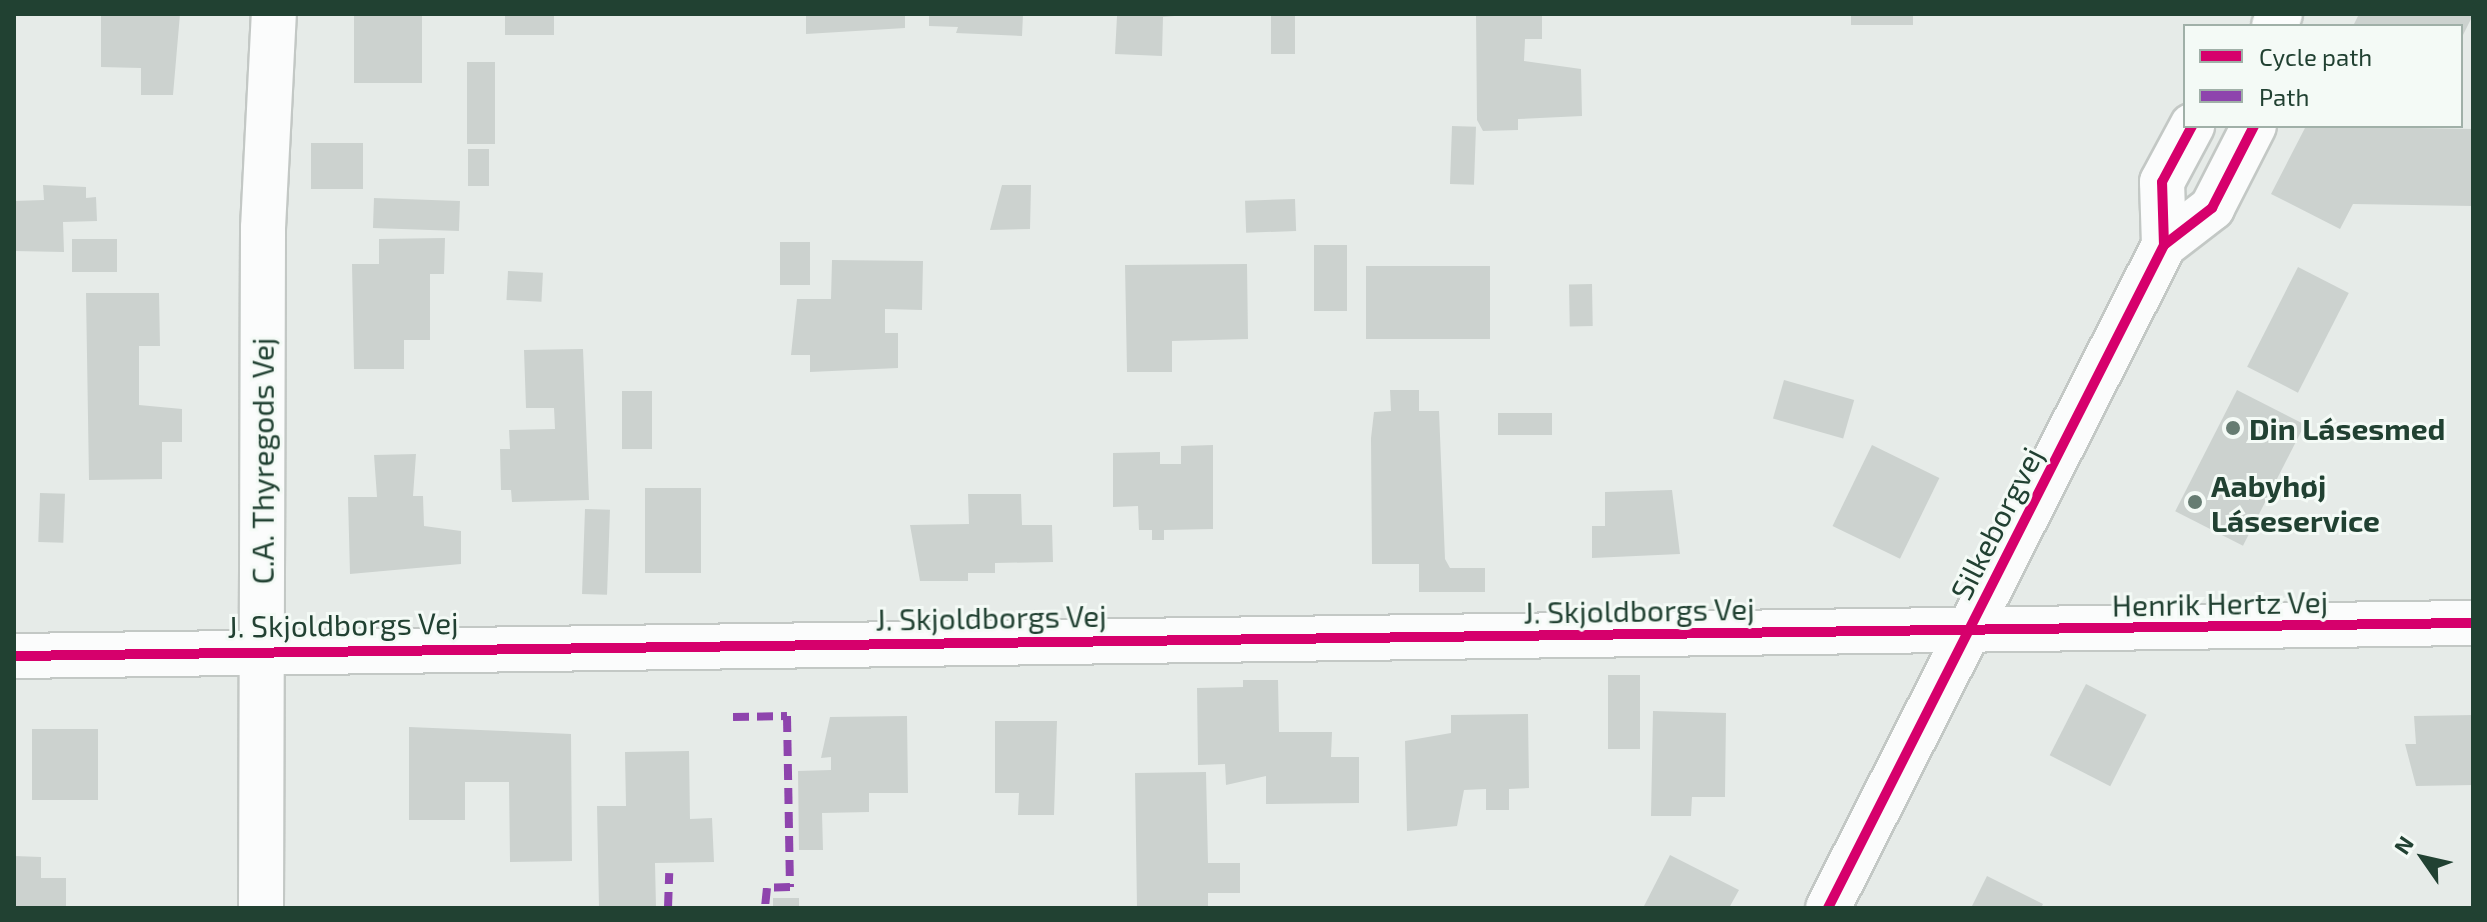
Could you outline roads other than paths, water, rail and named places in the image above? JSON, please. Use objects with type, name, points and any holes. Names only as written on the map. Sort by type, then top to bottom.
[{"type":"street","name":"C.A. Thyregods Vej","points":[[261,908],[263,228],[274,14]]},
{"type":"street","name":"Silkeborgvej","points":[[2164,245],[2162,182],[2191,128]]},
{"type":"street","name":"Silkeborgvej","points":[[1828,908],[2164,245],[2212,208],[2253,128]]},
{"type":"street","name":"Henrik Hertz Vej","points":[[1968,632],[2473,623]]},
{"type":"street","name":"J. Skjoldborgs Vej","points":[[14,656],[262,649],[1968,632]]},
{"type":"place","name":"Din Lásesmed","points":[[2233,428]]},
{"type":"place","name":"Aabyhøj Láseservice","points":[[2195,502]]}]
